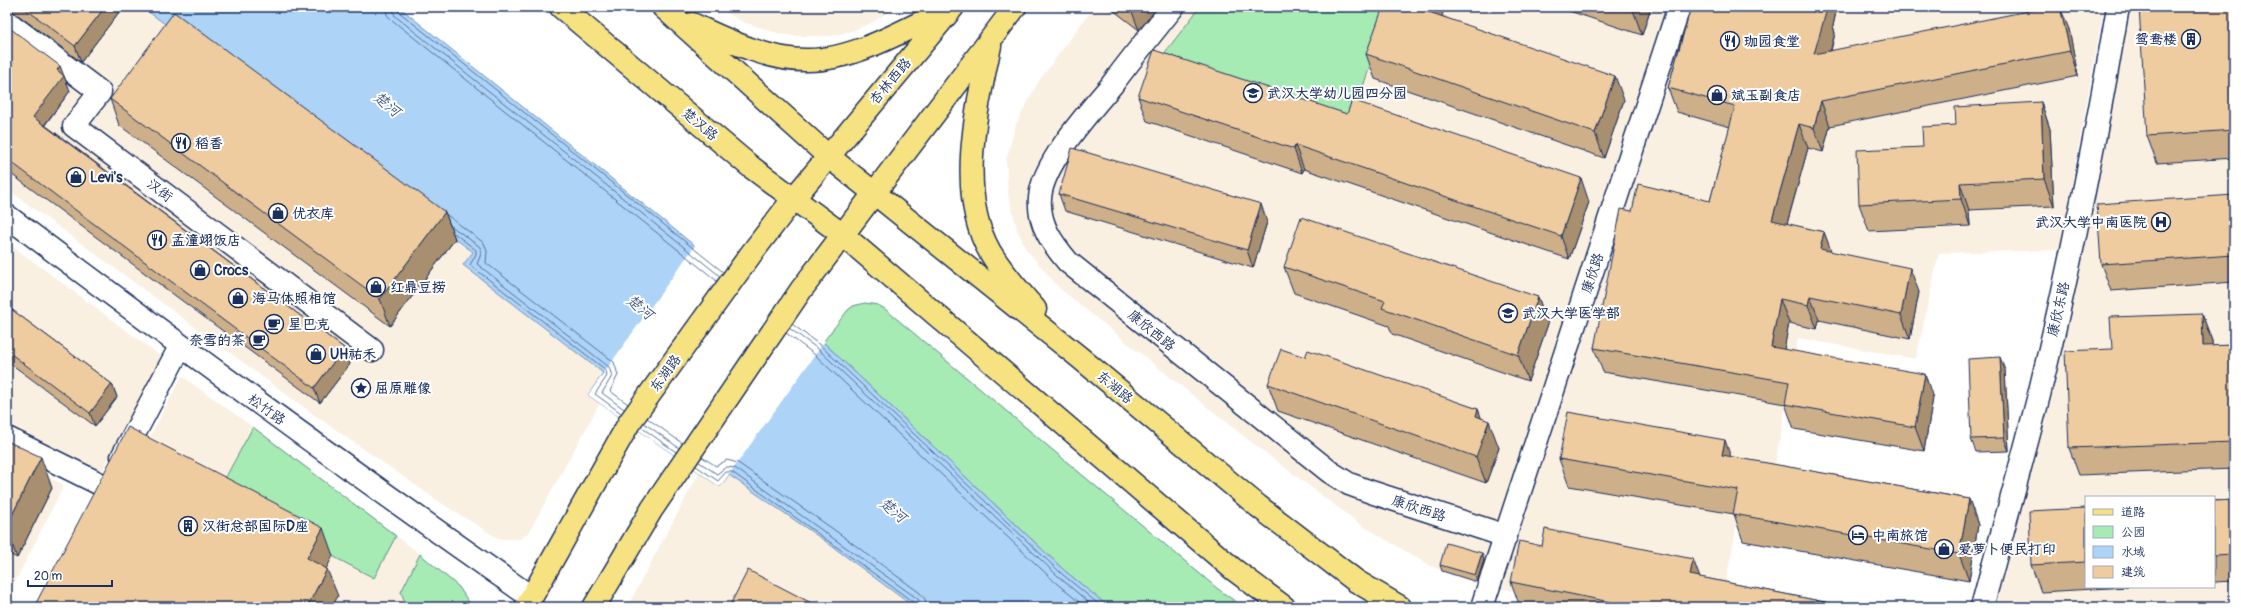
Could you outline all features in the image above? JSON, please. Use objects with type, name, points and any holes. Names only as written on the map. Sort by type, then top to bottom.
[{"type":"main road","name":"楚汉路","points":[[561,7],[750,167],[843,235]]},
{"type":"main road","points":[[669,12],[748,49],[808,60],[866,48],[953,7]]},
{"type":"main road","name":"杏林西路","points":[[828,156],[953,7]]},
{"type":"main road","points":[[594,607],[652,508],[682,461],[801,290],[1015,7]]},
{"type":"main road","points":[[669,12],[828,156],[874,193]]},
{"type":"main road","points":[[991,40],[976,114],[971,161],[972,183],[980,230],[990,251],[1019,292],[1079,357]]},
{"type":"main road","name":"东湖路","points":[[528,602],[629,423],[750,254],[828,156]]},
{"type":"main road","name":"东湖路","points":[[874,193],[1079,357],[1258,506],[1356,581],[1400,607]]},
{"type":"main road","points":[[843,235],[1234,569],[1284,607]]},
{"type":"street","name":"康欣西路","points":[[1173,7],[1095,106],[1048,172],[1042,186],[1040,208],[1046,232],[1055,247],[1068,262],[1330,472],[1349,484],[1506,536]]},
{"type":"street","name":"康欣路","points":[[1482,607],[1679,7]]},
{"type":"street","name":"康欣东路","points":[[1982,607],[2039,395],[2069,264],[2102,103],[2118,7]]},
{"type":"street","name":"汉街","points":[[7,22],[100,92],[74,126],[372,350]]},
{"type":"street","name":"松竹路","points":[[7,216],[180,347],[425,523],[528,602]]},
{"type":"street","points":[[96,507],[180,347]]},
{"type":"street","points":[[7,438],[106,486]]},
{"type":"shaded area","points":[[7,7],[142,7],[473,253],[464,265],[604,373],[588,395],[600,403],[529,532],[520,539],[499,539],[441,503],[313,414],[7,189]]},
{"type":"shaded area","points":[[716,7],[897,7],[871,23],[852,31],[831,36],[792,36],[743,22]]},
{"type":"shaded area","name":"武汉大学医学部","points":[[1094,7],[2104,7],[2060,250],[1939,253],[1916,359],[1798,338],[1774,470],[1748,467],[1721,607],[1524,593],[1489,586],[1430,566],[1358,523],[1242,435],[1059,288],[1026,249],[1017,229],[1008,194],[1006,160],[1016,124],[1038,82]]},
{"type":"shaded area","name":"武汉大学中南医院","points":[[2128,7],[2234,7],[2234,607],[1993,607],[2063,342]]},
{"type":"shaded area","points":[[7,242],[162,357],[102,471],[7,424]]},
{"type":"shaded area","points":[[182,376],[253,427],[420,554],[459,587],[472,607],[59,607]]},
{"type":"shaded area","points":[[7,457],[64,485],[7,598]]},
{"type":"shaded area","points":[[699,473],[720,487],[729,475],[825,541],[914,607],[627,607]]},
{"type":"green space","points":[[1200,7],[1390,7],[1352,119],[1163,55]]},
{"type":"green space","points":[[865,303],[878,305],[885,309],[1218,589],[1243,607],[1109,607],[1065,571],[823,342],[848,310],[853,306]]},
{"type":"green space","points":[[253,427],[396,536],[374,578],[216,495]]},
{"type":"green space","points":[[420,554],[459,587],[472,607],[407,607],[401,592]]},
{"type":"water","name":"楚河","points":[[142,7],[399,7],[695,246],[823,342],[1065,571],[1109,607],[914,607],[825,541],[729,475],[720,487],[588,395],[603,373],[463,265],[473,252]]},
{"type":"pier","points":[[696,244],[825,341],[720,487],[588,395]]},
{"type":"building","points":[[23,7],[105,7],[75,46]]},
{"type":"building","points":[[1383,7],[1428,7],[1426,11],[1615,76],[1595,133],[1366,54]]},
{"type":"building","points":[[1622,7],[1634,7],[1633,10]]},
{"type":"building","points":[[1691,7],[1822,7],[1827,9],[1814,54],[2048,7],[2060,7],[2070,51],[1821,101],[1814,128],[1799,124],[1772,220],[1824,232],[1820,249],[1910,268],[1901,315],[1810,296],[1808,305],[1780,299],[1771,347],[1925,374],[1915,427],[1785,404],[1789,382],[1594,348],[1621,209],[1632,211],[1638,184],[1710,201],[1735,106],[1668,88]]},
{"type":"building","points":[[2139,7],[2234,7],[2234,130],[2147,136]]},
{"type":"building","points":[[174,12],[445,212],[380,299],[110,99]]},
{"type":"building","points":[[7,26],[60,66],[57,70],[64,76],[33,117],[344,348],[314,388],[7,159]]},
{"type":"building","points":[[1154,50],[1347,114],[1352,100],[1581,178],[1561,236],[1295,145],[1294,149],[1138,97]]},
{"type":"building","points":[[2041,102],[2044,179],[1960,183],[1961,199],[1859,204],[1857,150],[1923,147],[1922,127],[1956,125],[1955,107]]},
{"type":"building","points":[[1072,148],[1261,204],[1247,250],[1059,194]]},
{"type":"building","points":[[2234,195],[2234,255],[2101,264],[2097,204]]},
{"type":"building","points":[[1301,217],[1538,297],[1518,355],[1382,308],[1385,301],[1284,267]]},
{"type":"building","points":[[7,306],[112,384],[90,413],[7,351]]},
{"type":"building","points":[[2202,314],[2203,346],[2234,345],[2234,442],[2069,448],[2065,351],[2112,349],[2110,317]]},
{"type":"building","points":[[1281,349],[1305,357],[1308,350],[1478,409],[1476,416],[1489,421],[1476,457],[1268,384]]},
{"type":"building","points":[[2000,357],[2004,438],[1971,439],[1968,359]]},
{"type":"building","points":[[1568,412],[1725,440],[1722,455],[1969,499],[1959,554],[1733,514],[1738,490],[1559,459]]},
{"type":"building","name":"汉街总部国际D座","points":[[128,427],[323,528],[307,558],[327,569],[307,607],[34,607]]},
{"type":"building","points":[[7,441],[41,457],[7,525]]},
{"type":"building","points":[[2234,500],[2234,554],[2215,555],[2215,501]]},
{"type":"building","points":[[2085,508],[2085,562],[2031,565],[2029,511]]},
{"type":"building","points":[[1545,529],[1693,559],[1690,575],[1850,607],[1635,607],[1511,582],[1519,541],[1542,546]]},
{"type":"building","points":[[1446,543],[1482,553],[1475,575],[1440,565]]},
{"type":"building","points":[[748,570],[819,607],[729,607]]},
{"type":"place","name":"鸳鸯楼","points":[[2191,39]]},
{"type":"place","name":"珈园食堂","points":[[1730,41]]},
{"type":"place","name":"武汉大学幼儿园四分园","points":[[1253,93]]},
{"type":"place","name":"斌玉副食店","points":[[1717,95]]},
{"type":"place","name":"稻香","points":[[181,143]]},
{"type":"place","name":"Levi's","points":[[76,177]]},
{"type":"place","name":"优衣库","points":[[278,213]]},
{"type":"place","name":"武汉大学中南医院","points":[[2161,222]]},
{"type":"place","name":"孟潼翊饭店","points":[[157,240]]},
{"type":"place","name":"Crocs","points":[[200,270]]},
{"type":"place","name":"红鼎豆捞","points":[[376,287]]},
{"type":"place","name":"海马体照相馆","points":[[238,298]]},
{"type":"place","name":"武汉大学医学部","points":[[1508,313]]},
{"type":"place","name":"星巴克","points":[[274,324]]},
{"type":"place","name":"奈雪的茶","points":[[259,340]]},
{"type":"place","name":"UH祐禾","points":[[316,354]]},
{"type":"place","name":"屈原雕像","points":[[361,388]]},
{"type":"place","name":"汉街总部国际D座","points":[[188,526]]},
{"type":"place","name":"中南旅馆","points":[[1858,535]]},
{"type":"place","name":"爱萝卜便民打印","points":[[1944,549]]}]
